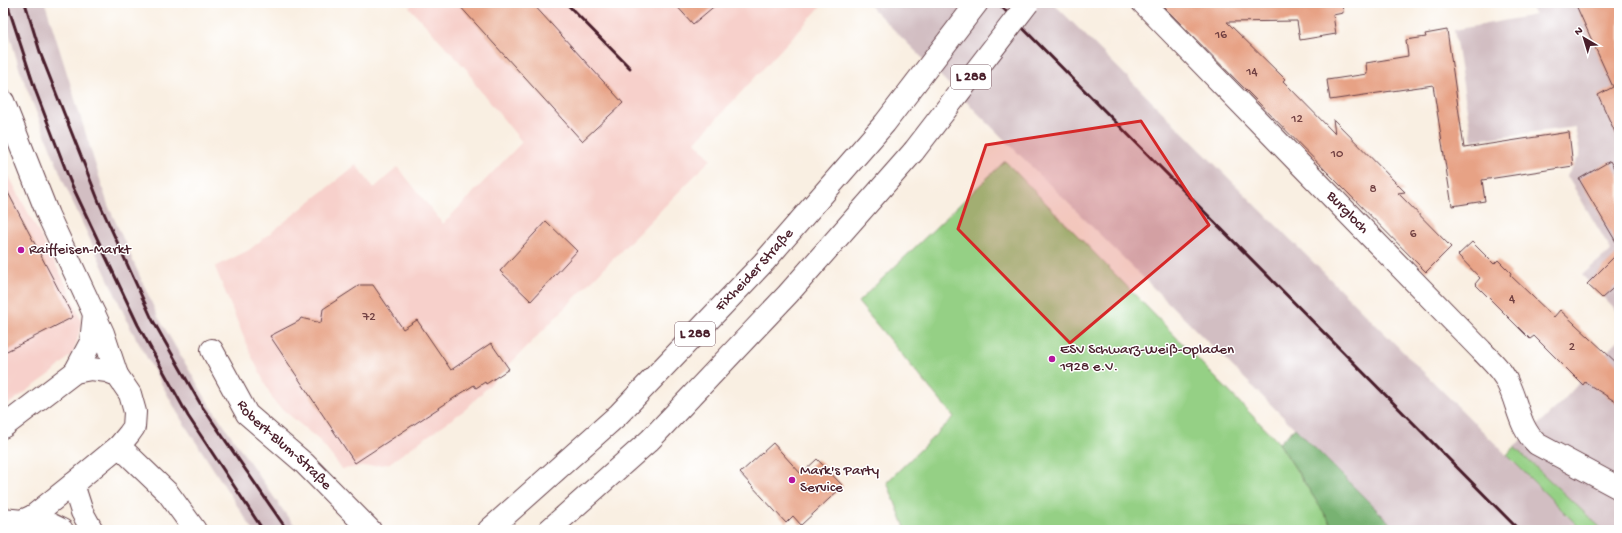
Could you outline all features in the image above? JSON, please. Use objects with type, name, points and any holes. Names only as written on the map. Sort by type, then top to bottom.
[{"type":"main road","name":"Fixheider Straße","points":[[489,530],[618,415],[764,262],[885,123],[977,3]]},
{"type":"main road","name":"L 288","points":[[549,530],[650,440],[788,294],[914,151],[1028,3]]},
{"type":"main road","name":"Burgloch","points":[[1143,3],[1481,350],[1507,381],[1521,421],[1529,437],[1537,444],[1619,488]]},
{"type":"main road","points":[[3,101],[48,215],[110,351],[117,375],[130,394],[135,412],[134,427],[119,446],[73,484],[33,516],[22,521],[3,519]]},
{"type":"main road","points":[[3,427],[75,372],[91,342],[94,314]]},
{"type":"main road","name":"Robert-Blum-Straße","points":[[212,350],[247,414],[304,463],[370,530]]},
{"type":"main road","points":[[75,372],[91,369],[107,371],[117,375]]},
{"type":"main road","points":[[119,446],[168,493],[195,530]]},
{"type":"main road","points":[[73,484],[82,512],[92,530]]},
{"type":"main road","points":[[33,516],[62,530]]},
{"type":"highlighted area","points":[[1141,121],[1209,225],[1070,343],[958,229],[986,145]]},
{"type":"shaded area","points":[[3,3],[45,3],[108,205],[158,317],[209,404],[287,516],[299,530],[253,530],[181,419],[131,329],[65,185],[20,71],[3,11]]},
{"type":"shaded area","points":[[414,3],[824,3],[695,142],[711,159],[466,409],[388,464],[342,469],[320,441],[274,402],[251,355],[215,267],[249,250],[356,165],[374,188],[398,167],[443,224],[522,142],[475,84],[469,72],[409,7]]},
{"type":"shaded area","points":[[867,3],[1053,3],[1582,530],[1397,530]]},
{"type":"shaded area","points":[[1528,3],[1619,3],[1619,314],[1582,275],[1611,250],[1567,176],[1580,155],[1575,127],[1472,140],[1454,30],[1535,15]]},
{"type":"shaded area","points":[[3,165],[69,290],[82,324],[73,353],[52,373],[3,408]]},
{"type":"shaded area","points":[[1619,339],[1619,530],[1603,530],[1514,447],[1557,407]]},
{"type":"green space","name":"ESV Schwarz-Weiß-Opladen 1928 e.V.","points":[[1005,161],[1279,443],[1335,530],[906,530],[887,482],[954,417],[858,302]]},
{"type":"green space","points":[[1295,428],[1397,530],[1335,530],[1279,443]]},
{"type":"green space","points":[[1514,447],[1603,530],[1582,530],[1507,455]]},
{"type":"building","points":[[457,3],[532,3],[623,103],[582,141]]},
{"type":"building","points":[[674,3],[718,3],[693,24]]},
{"type":"building","points":[[1160,3],[1243,5],[1243,3],[1342,3],[1343,13],[1333,15],[1336,34],[1300,40],[1297,21],[1227,22],[1285,79],[1283,81],[1335,134],[1333,119],[1405,192],[1398,193],[1451,247],[1426,272]]},
{"type":"building","points":[[1575,3],[1619,3],[1619,141],[1598,95],[1613,87]]},
{"type":"building","points":[[1447,30],[1464,148],[1569,132],[1573,166],[1482,180],[1485,201],[1452,206],[1433,85],[1330,100],[1327,80],[1367,74],[1366,63],[1408,56],[1406,40],[1426,37],[1425,34]]},
{"type":"building","points":[[1610,161],[1619,177],[1619,247],[1579,179]]},
{"type":"building","name":"Raiffeisen-Markt","points":[[3,183],[73,317],[3,353]]},
{"type":"building","points":[[546,221],[577,251],[531,301],[500,271]]},
{"type":"building","points":[[1472,242],[1494,264],[1498,260],[1511,273],[1510,275],[1554,317],[1560,310],[1619,365],[1619,404],[1585,382],[1583,385],[1534,336],[1530,339],[1475,284],[1480,278],[1458,255]]},
{"type":"building","points":[[1619,252],[1619,283],[1602,298],[1587,284]]},
{"type":"building","points":[[360,285],[373,285],[403,329],[417,320],[451,370],[491,343],[509,369],[486,384],[485,382],[476,388],[474,385],[355,463],[270,336],[299,321],[301,318],[321,323],[323,309]]},
{"type":"building","name":"Mark's Party Service","points":[[773,443],[801,474],[817,459],[843,486],[801,525],[793,516],[786,523],[740,473]]},
{"type":"railway","points":[[7,3],[36,92],[70,181],[138,325],[188,416],[263,530]]},
{"type":"railway","points":[[25,3],[41,55],[99,202],[152,319],[201,405],[287,530]]},
{"type":"railway","points":[[566,3],[630,68]]},
{"type":"railway","points":[[998,3],[1519,530]]},
{"type":"place","name":"Raiffeisen-Markt","points":[[21,250]]},
{"type":"place","name":"ESV Schwarz-Weiß-Opladen 1928 e.V.","points":[[1052,359]]},
{"type":"place","name":"Mark's Party Service","points":[[792,480]]}]
